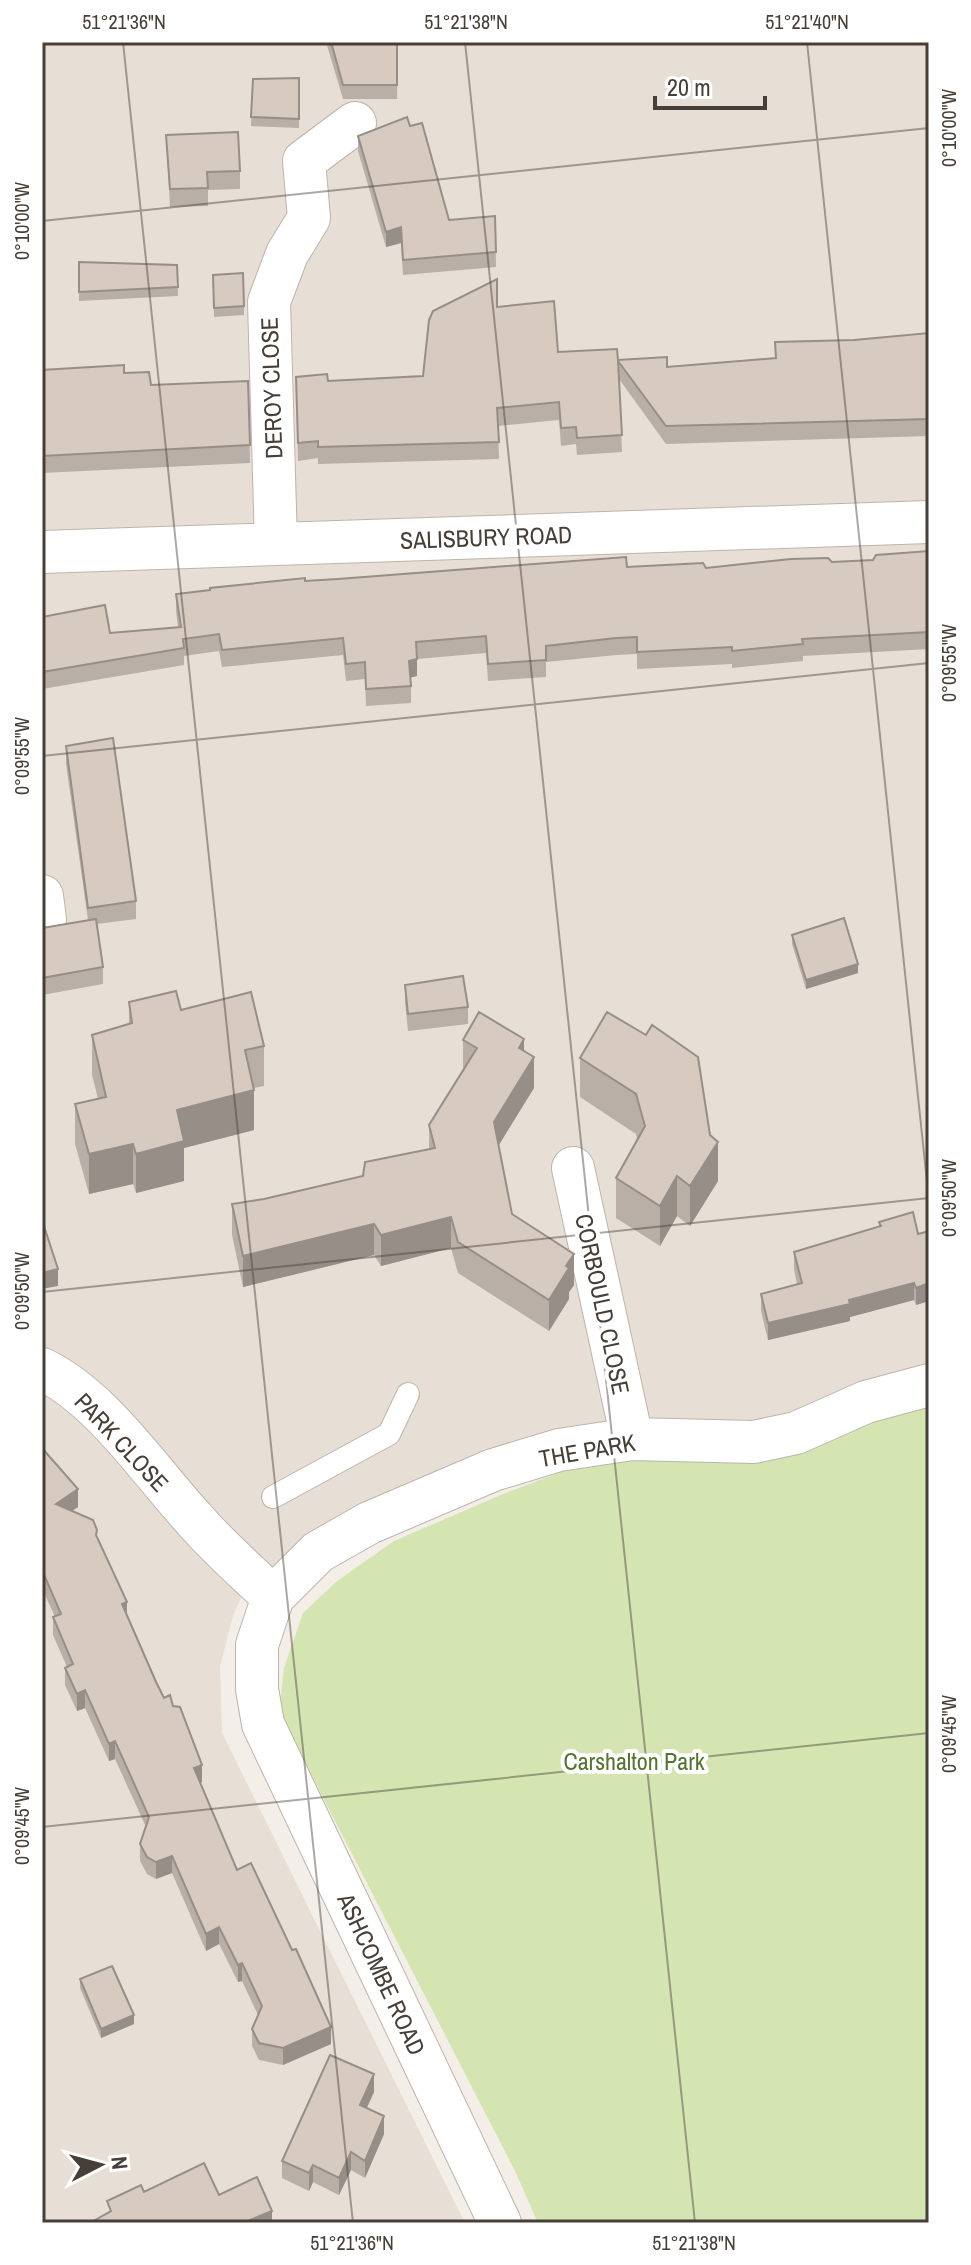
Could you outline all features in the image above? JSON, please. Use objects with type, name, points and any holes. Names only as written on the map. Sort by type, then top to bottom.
[{"type":"street","name":"DEROY CLOSE","points":[[276,544],[269,302],[287,254],[309,218],[304,161],[355,123]]},
{"type":"street","name":"SALISBURY ROAD","points":[[42,552],[929,522]]},
{"type":"street","name":"CORBOULD CLOSE","points":[[573,1168],[632,1439]]},
{"type":"street","name":"PARK CLOSE","points":[[42,1369],[60,1378],[101,1414],[197,1523],[273,1597]]},
{"type":"street","name":"THE PARK","points":[[263,1724],[257,1689],[257,1645],[273,1597],[318,1552],[369,1523],[493,1470],[559,1450],[632,1439],[754,1442],[796,1433],[866,1402],[929,1385]]},
{"type":"street","name":"ASHCOMBE ROAD","points":[[263,1724],[487,2219]]},
{"type":"lane","points":[[273,1497],[389,1434],[408,1394]]},
{"type":"shaded area","points":[[42,42],[929,42],[929,1379],[796,1428],[556,1445],[270,1586],[42,1363]]},
{"type":"shaded area","points":[[42,1374],[246,1586],[233,1616],[220,1666],[222,1733],[465,2223],[42,2223]]},
{"type":"green space","name":"Carshalton Park","points":[[929,1391],[929,2223],[538,2223],[515,2171],[279,1712],[284,1668],[303,1613],[337,1581],[394,1541],[503,1494],[628,1447]]},
{"type":"building","points":[[331,42],[397,42],[397,85],[343,85]]},
{"type":"building","points":[[299,78],[299,119],[251,117],[253,79]]},
{"type":"building","points":[[407,117],[410,126],[422,123],[449,220],[495,216],[496,252],[403,260],[401,227],[386,232],[358,136]]},
{"type":"building","points":[[238,132],[240,171],[207,172],[208,188],[170,189],[166,135]]},
{"type":"building","points":[[79,262],[177,265],[178,287],[79,292]]},
{"type":"building","points":[[243,273],[244,306],[214,308],[213,275]]},
{"type":"building","points":[[497,279],[497,307],[554,301],[558,352],[617,349],[618,360],[667,357],[667,367],[776,358],[775,342],[854,340],[929,333],[929,419],[666,426],[618,361],[622,435],[577,438],[576,427],[561,428],[559,402],[497,408],[499,442],[318,447],[318,441],[298,443],[296,377],[327,374],[328,381],[423,376],[429,320],[433,311]]},
{"type":"building","points":[[124,365],[124,373],[149,372],[151,385],[248,381],[250,445],[42,456],[42,370]]},
{"type":"building","points":[[929,551],[929,632],[802,639],[803,644],[732,651],[732,647],[637,652],[637,637],[616,638],[546,646],[546,660],[488,664],[486,636],[416,642],[417,659],[409,661],[411,686],[366,689],[365,662],[346,664],[343,638],[222,650],[219,634],[183,639],[184,648],[42,672],[42,617],[105,605],[110,633],[181,627],[176,594],[210,588],[305,578],[305,581],[338,579],[626,557],[627,567],[703,563],[706,568],[791,559],[828,558],[832,562],[873,560],[876,555]]},
{"type":"building","points":[[113,738],[136,901],[88,908],[66,746]]},
{"type":"building","points":[[844,918],[858,964],[806,980],[792,935]]},
{"type":"building","points":[[96,919],[103,967],[42,978],[42,928]]},
{"type":"building","points":[[463,976],[468,1007],[408,1014],[405,985]]},
{"type":"building","points":[[176,991],[181,1010],[251,992],[264,1046],[245,1050],[254,1090],[177,1110],[184,1141],[136,1154],[133,1144],[89,1154],[75,1104],[106,1097],[92,1035],[132,1023],[129,1002]]},
{"type":"building","points":[[479,1012],[524,1039],[519,1048],[534,1057],[494,1122],[512,1214],[574,1254],[549,1300],[458,1242],[451,1217],[381,1235],[374,1224],[243,1256],[232,1204],[363,1176],[365,1162],[435,1148],[429,1125],[477,1048],[463,1040]]},
{"type":"building","points":[[607,1012],[646,1035],[652,1025],[698,1057],[710,1135],[718,1142],[690,1186],[677,1176],[660,1206],[616,1178],[645,1126],[636,1094],[580,1058]]},
{"type":"building","points":[[913,1212],[918,1234],[929,1231],[929,1283],[916,1288],[914,1283],[849,1300],[850,1304],[768,1323],[761,1294],[802,1283],[794,1252],[881,1226],[879,1222]]},
{"type":"building","points":[[42,1220],[58,1269],[42,1273]]},
{"type":"building","points":[[42,1448],[78,1489],[56,1504],[93,1520],[96,1535],[127,1602],[122,1604],[156,1682],[164,1698],[170,1695],[173,1706],[180,1707],[202,1765],[194,1768],[237,1870],[251,1863],[292,1950],[296,1949],[331,2027],[283,2048],[259,2043],[252,2029],[262,2006],[242,1963],[238,1965],[219,1927],[206,1934],[172,1856],[156,1862],[147,1857],[140,1844],[149,1817],[115,1741],[109,1744],[85,1690],[77,1694],[65,1668],[73,1664],[53,1617],[61,1614],[42,1570]]},
{"type":"building","points":[[112,1966],[134,2015],[101,2029],[80,1979]]},
{"type":"building","points":[[330,2055],[374,2074],[360,2105],[384,2116],[365,2161],[351,2152],[339,2178],[313,2165],[309,2173],[282,2161]]},
{"type":"building","points":[[204,2163],[219,2195],[257,2177],[272,2211],[243,2223],[90,2223],[111,2211],[107,2201],[141,2185],[144,2192]]}]
